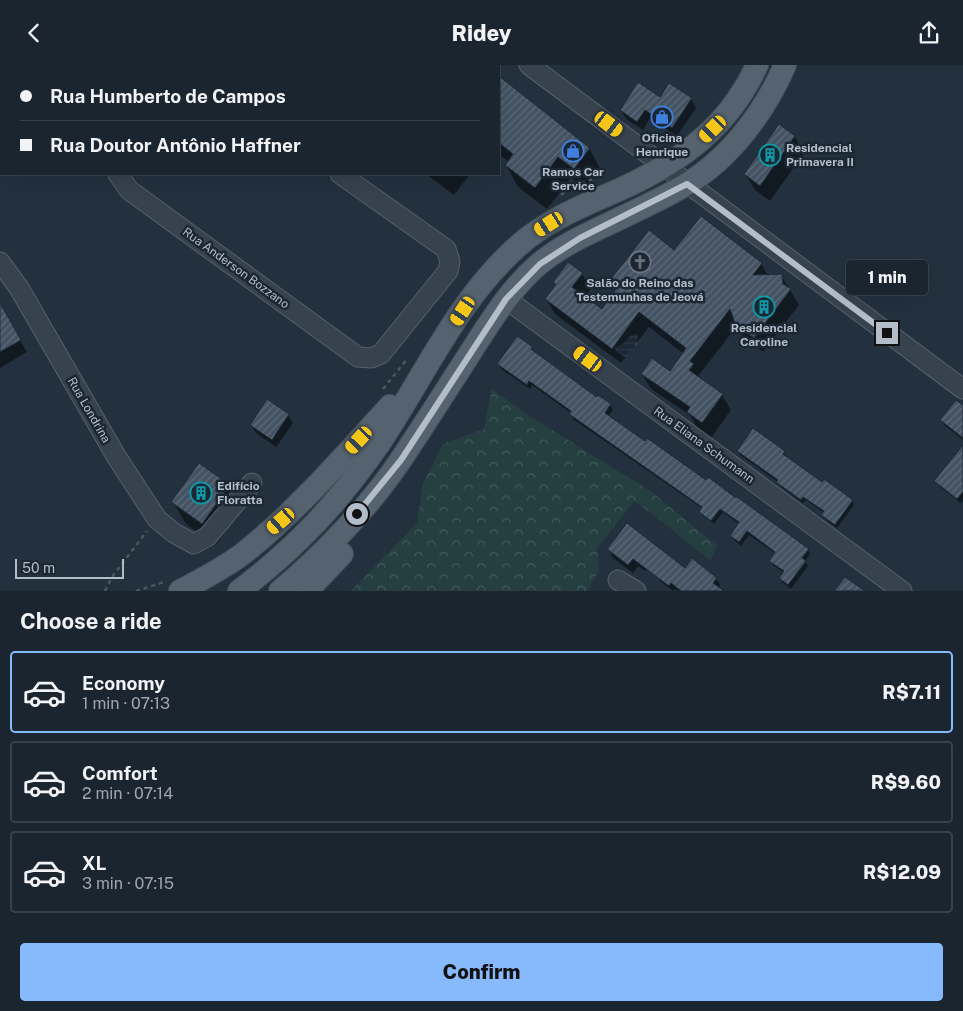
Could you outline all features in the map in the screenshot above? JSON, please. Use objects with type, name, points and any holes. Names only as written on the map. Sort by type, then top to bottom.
[{"type":"main road","points":[[239,591],[290,550],[334,504],[380,443],[425,369],[482,282],[518,246],[560,217],[625,187],[663,166],[700,142],[726,116],[743,93],[757,65]]},
{"type":"main road","points":[[307,591],[341,555],[371,515],[401,460],[506,299],[540,264],[580,238],[687,184],[734,145],[761,112],[785,65]]},
{"type":"main road","points":[[180,591],[217,571],[244,553],[294,511],[425,369]]},
{"type":"main road","points":[[280,591],[309,566],[336,538],[368,502],[401,460]]},
{"type":"street","points":[[529,65],[963,389]]},
{"type":"street","name":"Rua Anderson Bozzano","points":[[119,175],[129,190],[358,357],[371,358],[380,354],[448,271],[450,261],[446,249],[341,175]]},
{"type":"street","name":"Rua Londrina","points":[[0,262],[19,288],[116,456],[157,519],[174,533],[194,544],[208,536],[252,483]]},
{"type":"street","name":"Rua Eliana Schumann","points":[[506,299],[902,591]]},
{"type":"street","points":[[618,580],[636,591]]},
{"type":"path","points":[[105,591],[112,577],[157,519]]},
{"type":"green space","points":[[492,389],[523,412],[652,492],[717,546],[710,560],[634,501],[597,549],[599,571],[587,591],[351,591],[417,523],[423,483],[443,444],[484,429]]},
{"type":"water","points":[[637,334],[637,345],[634,346],[626,357],[616,351],[615,348],[624,343],[630,336]]},
{"type":"building","points":[[500,77],[590,148],[574,169],[558,157],[535,188],[505,165],[513,154],[500,144]]},
{"type":"building","points":[[638,82],[660,97],[669,83],[692,98],[672,128],[645,110],[637,122],[620,110]]},
{"type":"building","name":"Residencial Primavera II","points":[[779,124],[795,136],[760,186],[744,174]]},
{"type":"building","points":[[701,216],[762,263],[753,275],[782,274],[783,284],[791,289],[754,338],[746,332],[738,332],[730,309],[690,361],[694,364],[689,370],[723,394],[702,423],[687,412],[690,407],[641,374],[652,358],[670,371],[686,348],[639,312],[612,349],[545,299],[556,284],[553,282],[568,262],[583,273],[572,287],[602,309],[619,285],[611,279],[649,230],[674,250]]},
{"type":"building","points":[[0,303],[21,340],[0,352]]},
{"type":"building","points":[[517,336],[533,347],[531,349],[587,390],[611,404],[605,413],[645,441],[647,438],[706,480],[708,477],[809,549],[802,558],[806,561],[788,585],[779,578],[784,571],[769,561],[775,552],[747,531],[739,542],[730,536],[739,522],[720,509],[711,521],[699,512],[702,507],[569,414],[571,411],[529,381],[527,385],[497,364]]},
{"type":"building","points":[[267,399],[289,414],[272,440],[250,425]]},
{"type":"building","points":[[956,400],[963,405],[963,438],[940,420]]},
{"type":"building","points":[[753,428],[785,451],[783,454],[822,482],[824,479],[853,500],[835,525],[821,515],[824,511],[803,497],[801,500],[776,482],[778,480],[737,451]]},
{"type":"building","points":[[963,445],[963,492],[957,499],[934,481]]},
{"type":"building","name":"Edifício Floratta","points":[[199,463],[230,485],[202,524],[171,502]]},
{"type":"building","points":[[627,523],[685,568],[692,558],[717,578],[713,583],[724,591],[681,591],[671,583],[669,586],[633,559],[628,565],[607,549]]},
{"type":"building","points":[[845,577],[865,591],[834,591]]},
{"type":"place","name":"Oficina Henrique","points":[[662,117]]},
{"type":"place","name":"Ramos Car Service","points":[[573,151]]},
{"type":"place","name":"Residencial Primavera II","points":[[770,155]]},
{"type":"place","name":"Salão do Reino das Testemunhas de Jeová","points":[[640,262]]},
{"type":"place","name":"Residencial Caroline","points":[[764,307]]},
{"type":"place","name":"Edifício Floratta","points":[[201,493]]},
{"type":"route","points":[[357,514],[401,460],[506,299],[540,264],[580,238],[687,184],[887,333]]}]
